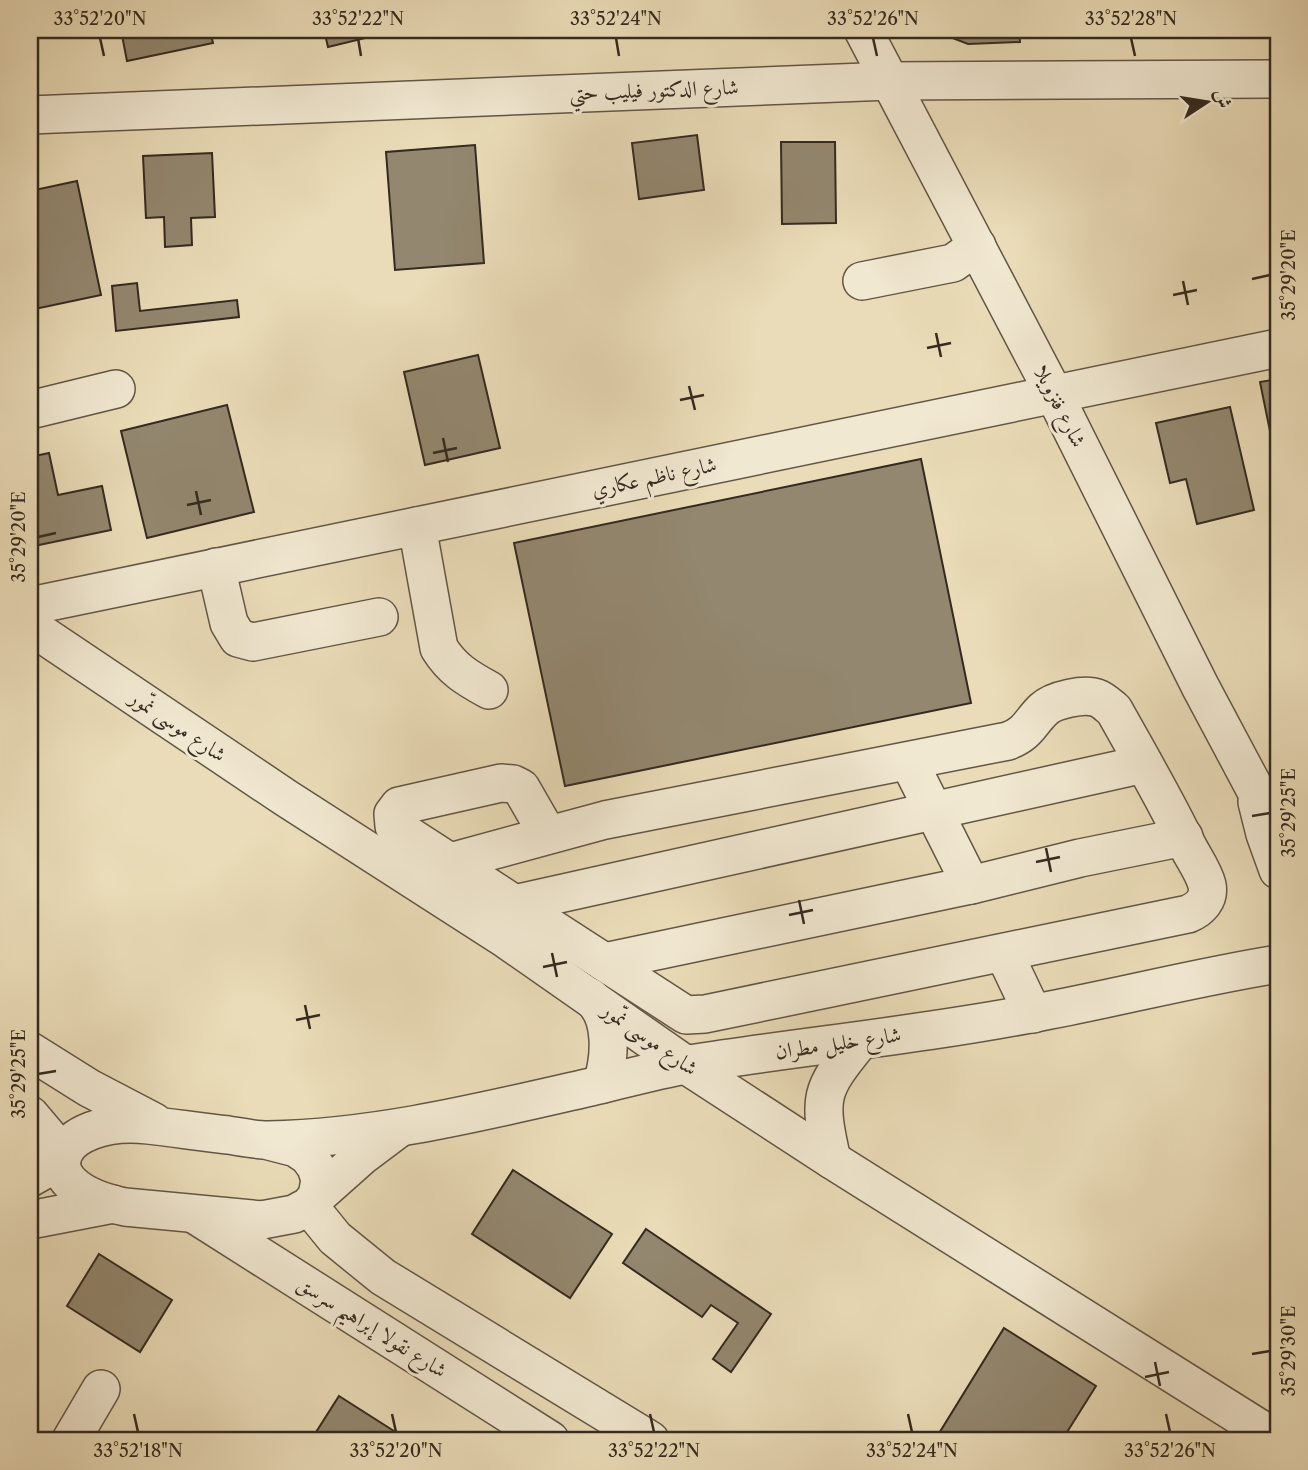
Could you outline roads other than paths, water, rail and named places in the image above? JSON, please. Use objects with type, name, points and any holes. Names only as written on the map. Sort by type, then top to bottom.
[{"type":"street","name":"شارع فنزويلا","points":[[863,30],[1055,394],[1200,686],[1265,808],[1278,825]]},
{"type":"street","name":"شارع الدكتور فيليب حتي","points":[[30,115],[891,81],[1278,79]]},
{"type":"street","points":[[862,281],[953,263],[977,246]]},
{"type":"street","name":"شارع ناظم عكاري","points":[[30,606],[1278,348]]},
{"type":"street","points":[[30,410],[116,389]]},
{"type":"street","points":[[417,526],[439,648],[447,662],[460,674],[489,690]]},
{"type":"street","points":[[216,567],[229,623],[238,638],[253,642],[379,617]]},
{"type":"street","name":"شارع موسى نمّور","points":[[30,626],[286,798],[586,994],[686,1065],[832,1160],[1278,1440]]},
{"type":"street","points":[[450,862],[605,820],[1008,741],[1030,728],[1049,705],[1087,696],[1098,698],[1114,710],[1184,837],[1207,885],[1204,904],[1188,914],[695,1015],[681,1012],[394,826],[393,818],[398,806],[501,783],[513,784],[525,793],[548,835]]},
{"type":"street","points":[[909,762],[971,884]]},
{"type":"street","points":[[514,904],[1144,764]]},
{"type":"street","name":"شارع فنزويلا","points":[[1252,784],[1278,870]]},
{"type":"street","points":[[604,962],[1184,837]]},
{"type":"street","points":[[1004,953],[1033,1014]]},
{"type":"street","name":"شارع خليل مطران","points":[[265,1140],[398,1129],[686,1065],[1033,1014],[1276,959]]},
{"type":"street","points":[[586,994],[600,1010],[608,1037],[606,1070],[602,1084]]},
{"type":"street","points":[[832,1160],[822,1115],[827,1089],[832,1076],[860,1041]]},
{"type":"street","points":[[30,1051],[121,1106],[168,1128]]},
{"type":"street","points":[[30,1115],[63,1157],[66,1176],[75,1188],[88,1196],[113,1204],[262,1220],[295,1214],[313,1201],[320,1180],[309,1156],[296,1148],[265,1140],[129,1124],[98,1128],[77,1138],[68,1145],[63,1157],[30,1178]]},
{"type":"street","name":"شارع خليل مطران","points":[[313,1201],[362,1156],[398,1129]]},
{"type":"street","points":[[313,1201],[335,1238],[356,1257],[637,1437]]},
{"type":"street","points":[[30,1220],[113,1204]]},
{"type":"street","name":"شارع نقولا إبراهيم سرسق","points":[[194,1213],[550,1440]]},
{"type":"street","points":[[330,1299],[356,1257]]},
{"type":"street","points":[[71,1440],[101,1389]]}]
